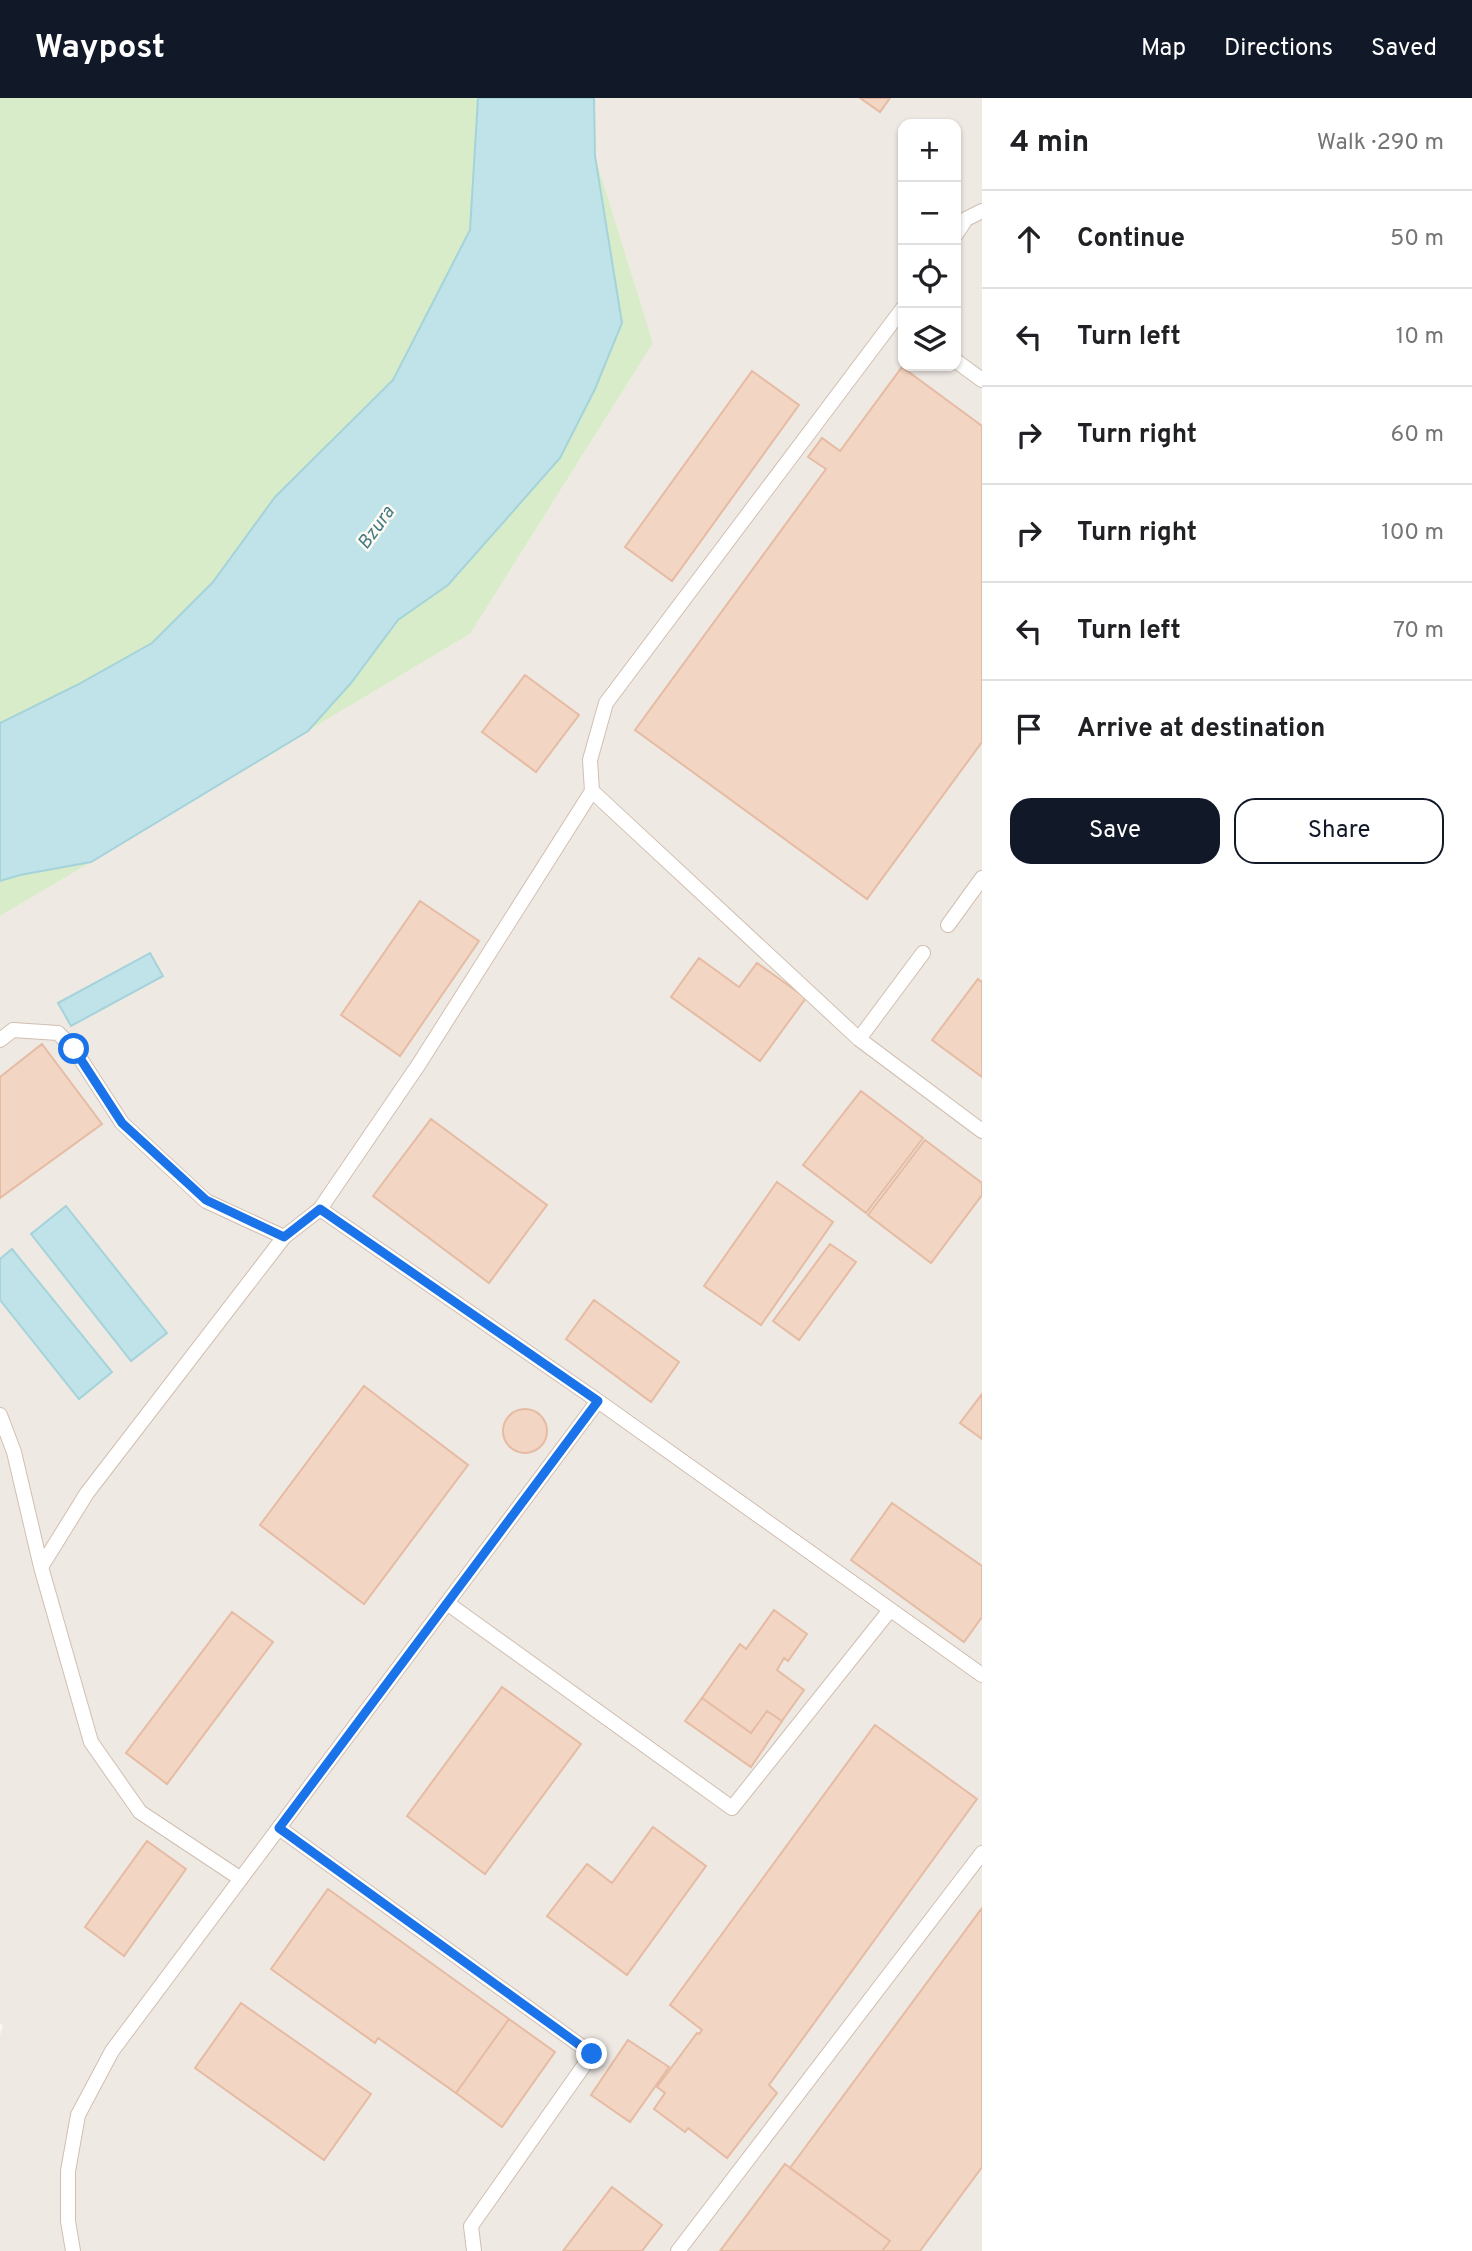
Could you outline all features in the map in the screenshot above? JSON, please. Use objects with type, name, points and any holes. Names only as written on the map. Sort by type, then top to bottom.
[{"type":"lane","points":[[961,226],[966,219],[982,211]]},
{"type":"lane","points":[[41,1567],[87,1493],[284,1237],[320,1209],[419,1064],[592,792],[590,761],[606,703],[898,319]]},
{"type":"lane","points":[[961,365],[982,380]]},
{"type":"lane","points":[[592,792],[859,1039],[982,1130]]},
{"type":"lane","points":[[948,925],[982,878]]},
{"type":"lane","points":[[859,1039],[923,953]]},
{"type":"lane","points":[[0,1040],[13,1030],[58,1033],[74,1049],[122,1123],[206,1200],[284,1237]]},
{"type":"lane","points":[[320,1209],[598,1401],[982,1675]]},
{"type":"lane","points":[[73,2251],[68,2221],[68,2171],[78,2115],[112,2051],[598,1401]]},
{"type":"lane","points":[[0,1415],[14,1452],[41,1567],[90,1742],[140,1812],[241,1879]]},
{"type":"lane","points":[[447,1603],[732,1808],[890,1609]]},
{"type":"lane","points":[[279,1828],[592,2054],[471,2226],[474,2251]]},
{"type":"lane","points":[[678,2251],[982,1853]]},
{"type":"shaded area","points":[[594,98],[982,98],[982,2251],[0,2251],[0,2035],[3,2026],[0,2023],[0,916],[470,634],[653,343],[595,156]]},
{"type":"green space","points":[[0,98],[478,98],[470,230],[393,380],[275,497],[213,582],[152,643],[77,685],[0,723]]},
{"type":"green space","points":[[595,156],[653,343],[470,634],[308,731],[351,683],[398,620],[449,585],[560,458],[595,389],[622,323]]},
{"type":"green space","points":[[91,862],[0,916],[0,881]]},
{"type":"water","name":"Bzura","points":[[478,98],[594,98],[595,156],[622,323],[595,389],[560,458],[448,585],[398,620],[351,683],[308,731],[91,862],[0,881],[0,723],[77,685],[152,643],[213,582],[275,497],[393,380],[470,230]]},
{"type":"water","points":[[150,953],[163,976],[71,1026],[58,1003]]},
{"type":"water","points":[[66,1206],[167,1333],[131,1361],[31,1234]]},
{"type":"water","points":[[12,1249],[112,1372],[79,1399],[0,1300],[0,1259]]},
{"type":"building","points":[[860,98],[890,98],[880,112]]},
{"type":"building","points":[[752,371],[799,405],[672,581],[625,547]]},
{"type":"building","points":[[899,371],[907,371],[982,426],[982,742],[867,899],[635,730],[826,469],[808,457],[822,438],[840,451]]},
{"type":"building","points":[[525,675],[579,715],[536,772],[482,732]]},
{"type":"building","points":[[420,901],[479,941],[400,1056],[341,1015]]},
{"type":"building","points":[[699,958],[739,987],[757,963],[806,998],[760,1061],[671,997]]},
{"type":"building","points":[[978,979],[982,982],[982,1077],[932,1040]]},
{"type":"building","points":[[42,1044],[102,1124],[0,1198],[0,1077]]},
{"type":"building","points":[[861,1091],[923,1138],[866,1213],[803,1165]]},
{"type":"building","points":[[431,1119],[547,1205],[489,1283],[373,1196]]},
{"type":"building","points":[[925,1140],[982,1183],[982,1195],[931,1263],[868,1215]]},
{"type":"building","points":[[777,1182],[833,1222],[761,1325],[704,1286]]},
{"type":"building","points":[[830,1244],[856,1262],[799,1340],[773,1321]]},
{"type":"building","points":[[594,1300],[679,1362],[651,1402],[566,1339]]},
{"type":"building","points":[[364,1386],[468,1465],[364,1604],[260,1525]]},
{"type":"building","points":[[982,1394],[982,1439],[960,1423]]},
{"type":"building","points":[[525,1409],[541,1415],[547,1431],[541,1447],[525,1453],[509,1447],[503,1431],[509,1415]]},
{"type":"building","points":[[892,1503],[982,1566],[982,1617],[964,1642],[851,1560]]},
{"type":"building","points":[[774,1610],[807,1634],[788,1661],[784,1658],[777,1670],[804,1690],[782,1721],[767,1711],[751,1733],[702,1698],[740,1644],[746,1649]]},
{"type":"building","points":[[232,1612],[273,1642],[167,1784],[126,1753]]},
{"type":"building","points":[[502,1687],[581,1744],[485,1874],[407,1816]]},
{"type":"building","points":[[702,1698],[751,1733],[767,1711],[782,1721],[751,1767],[685,1721]]},
{"type":"building","points":[[875,1725],[977,1799],[769,2085],[777,2093],[727,2158],[688,2128],[685,2132],[654,2109],[665,2093],[657,2087],[702,2030],[670,2005]]},
{"type":"building","points":[[653,1827],[706,1866],[627,1975],[547,1916],[587,1864],[612,1883]]},
{"type":"building","points":[[147,1841],[186,1869],[124,1956],[85,1927]]},
{"type":"building","points":[[328,1889],[509,2019],[456,2093],[378,2038],[375,2043],[271,1969]]},
{"type":"building","points":[[982,1908],[982,2167],[920,2251],[882,2251],[890,2241],[790,2168]]},
{"type":"building","points":[[241,2003],[371,2094],[324,2160],[195,2068]]},
{"type":"building","points":[[509,2019],[555,2052],[502,2127],[456,2093]]},
{"type":"building","points":[[628,2040],[669,2067],[630,2122],[591,2095]]},
{"type":"building","points":[[785,2164],[890,2241],[882,2251],[720,2251]]},
{"type":"building","points":[[612,2187],[662,2225],[642,2251],[563,2251]]},
{"type":"route","points":[[74,1049],[122,1123],[206,1200],[284,1237],[320,1209],[598,1401],[279,1828],[592,2054]]}]
